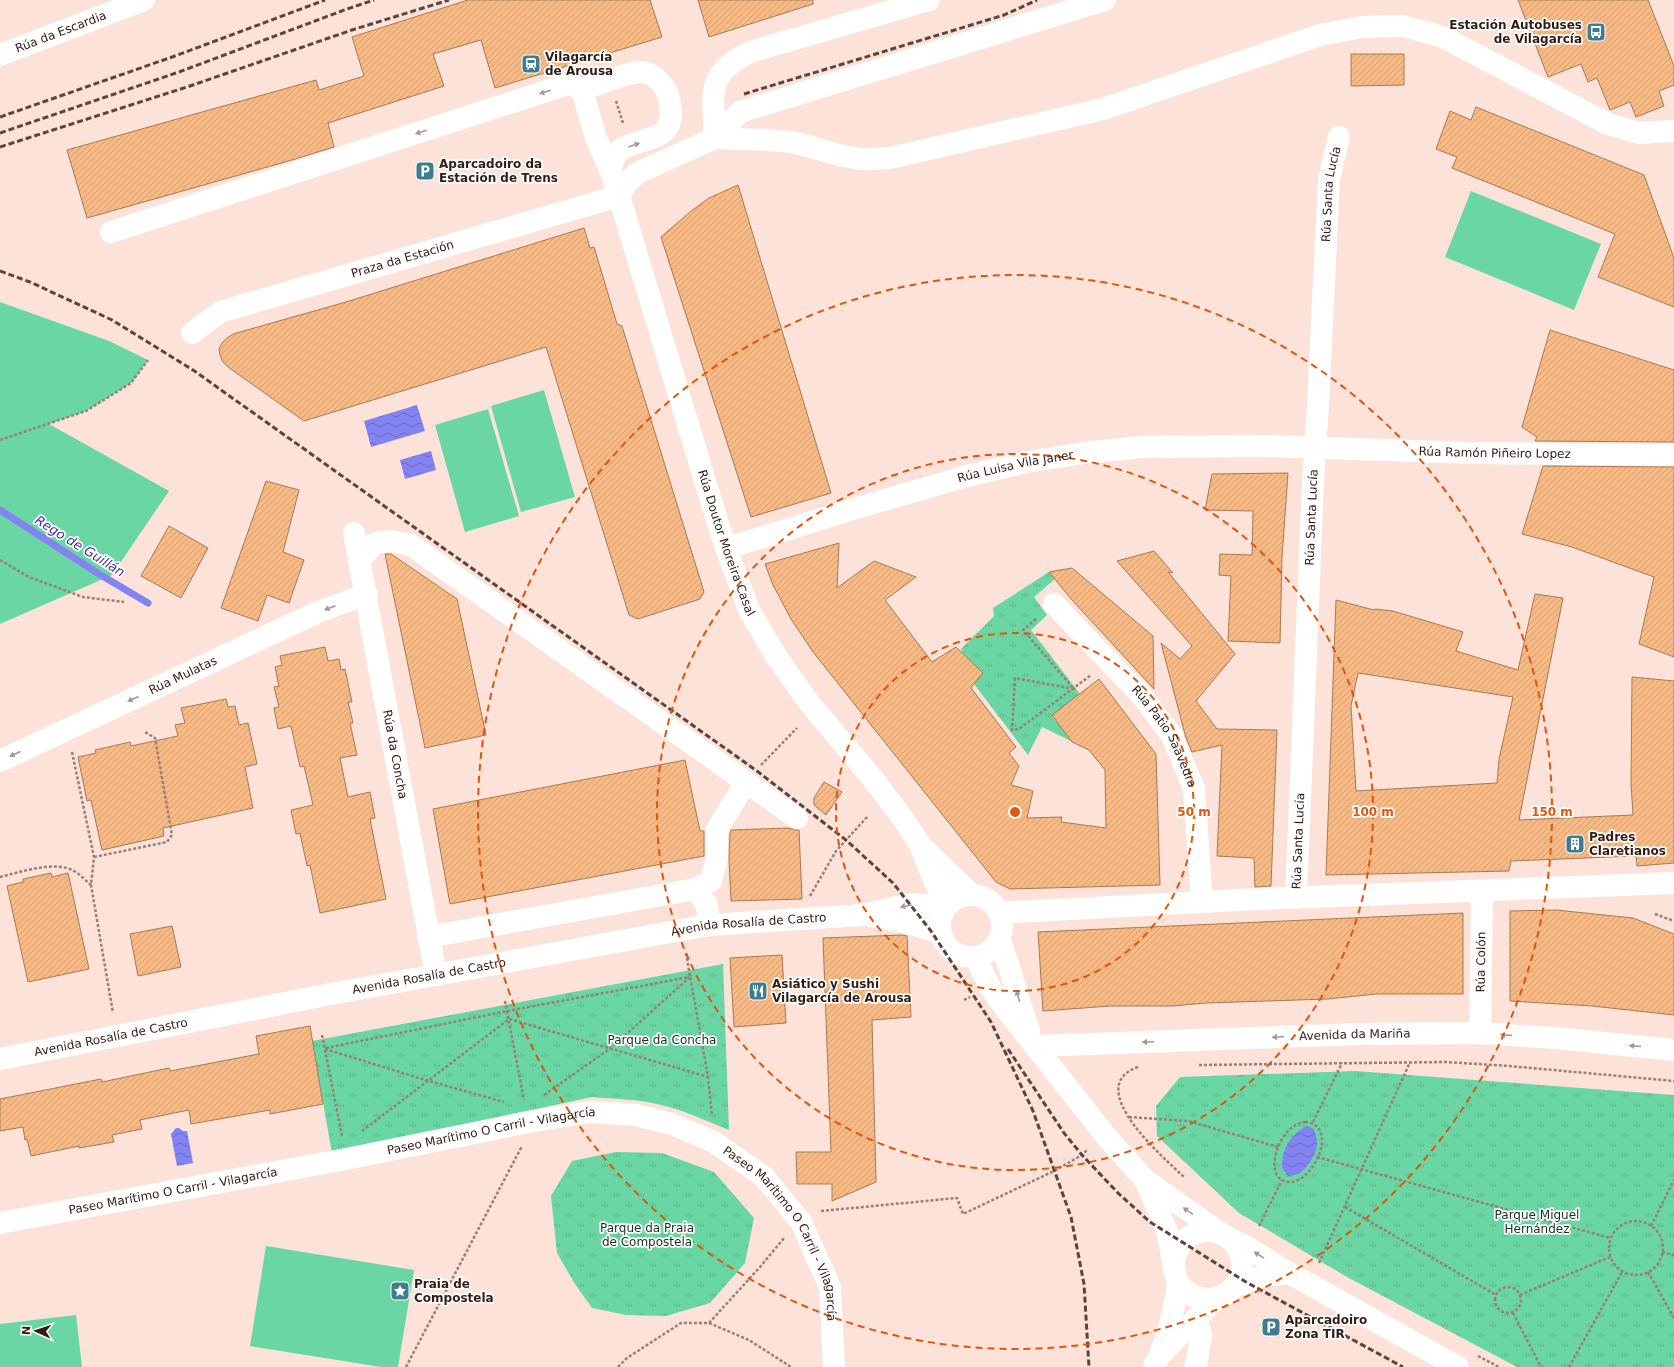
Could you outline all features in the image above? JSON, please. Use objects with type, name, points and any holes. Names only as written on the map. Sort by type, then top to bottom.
[{"type":"street","name":"Rúa da Escardia","points":[[0,55],[144,0]]},
{"type":"street","points":[[715,138],[713,92],[717,79],[725,68],[736,59],[750,52],[929,0]]},
{"type":"street","points":[[619,196],[626,184],[637,173],[715,138],[740,112],[1105,0]]},
{"type":"street","points":[[715,138],[772,140],[796,143],[838,155],[863,159],[890,158],[1103,108],[1320,35],[1362,27],[1403,26],[1443,37],[1608,124],[1639,133],[1674,131]]},
{"type":"street","points":[[111,232],[565,85],[572,85],[582,90],[629,74],[641,72],[651,74],[660,82],[668,95],[672,113],[669,123],[663,133],[619,151],[614,158],[611,172]]},
{"type":"street","name":"Rúa Doutor Moreira Casal","points":[[582,90],[596,138],[611,172],[619,196],[726,548],[749,610],[776,656],[810,704],[873,779],[920,845],[972,895]]},
{"type":"street","name":"Rúa Santa Lucía","points":[[1296,898],[1315,447],[1329,179],[1339,137]]},
{"type":"street","name":"Praza da Estación","points":[[192,332],[220,312],[619,196]]},
{"type":"street","name":"Rúa Luisa Vila Janer","points":[[726,548],[757,540],[846,511],[967,476],[1027,462],[1069,455],[1140,447],[1315,447]]},
{"type":"street","name":"Rúa Ramón Piñeiro Lopez","points":[[1315,447],[1473,453],[1674,454]]},
{"type":"street","name":"Rúa da Concha","points":[[354,533],[436,975]]},
{"type":"street","points":[[360,561],[375,543],[391,541],[411,545],[797,818]]},
{"type":"street","name":"Rúa Mulatas","points":[[0,761],[318,612],[366,594]]},
{"type":"street","name":"Rúa Patio Saavedra","points":[[1054,604],[1142,696],[1172,736],[1194,789],[1202,902]]},
{"type":"street","points":[[428,937],[695,889],[711,880],[717,858],[717,829],[746,782]]},
{"type":"street","name":"Rúa Doutor Moreira Casal","points":[[920,845],[940,894],[947,907]]},
{"type":"street","points":[[999,913],[1202,902],[1664,884]]},
{"type":"street","points":[[695,889],[706,905],[709,925]]},
{"type":"street","name":"Rúa Colón","points":[[1480,1033],[1482,891]]},
{"type":"street","points":[[999,939],[990,951],[975,957],[966,957],[957,954],[949,949],[944,941],[941,933],[941,918],[947,907],[956,899],[964,896],[972,895],[980,897],[994,906],[999,913],[1001,921],[999,939],[1007,958],[1021,1010],[1035,1046]]},
{"type":"street","points":[[862,915],[910,904],[947,907]]},
{"type":"street","points":[[862,915],[904,922],[941,933]]},
{"type":"street","name":"Avenida Rosalía de Castro","points":[[0,1059],[323,995],[683,929],[709,925],[862,915]]},
{"type":"street","points":[[975,957],[990,987],[1005,1008],[1105,1135],[1145,1180],[1225,1236],[1235,1245],[1242,1261],[1242,1270],[1235,1286]]},
{"type":"street","name":"Avenida da Mariña","points":[[1035,1046],[1359,1034],[1480,1033],[1555,1038],[1674,1050]]},
{"type":"street","name":"Paseo Marítimo O Carril - Vilagarcía","points":[[0,1223],[345,1152],[531,1116],[590,1112],[636,1115],[672,1124],[714,1142],[764,1176],[801,1222],[830,1287],[834,1367]]},
{"type":"street","points":[[1145,1180],[1168,1234],[1174,1262]]},
{"type":"street","points":[[1289,1274],[1261,1277],[1235,1286],[1227,1293],[1217,1298],[1206,1300],[1185,1292],[1178,1283],[1174,1273],[1174,1262],[1176,1252],[1181,1243],[1190,1236],[1205,1231],[1225,1236],[1247,1247],[1289,1274],[1465,1360]]},
{"type":"street","points":[[1157,1360],[1174,1312],[1178,1283]]},
{"type":"street","points":[[1157,1360],[1217,1298]]},
{"type":"street","points":[[1195,1367],[1201,1334],[1196,1319]]},
{"type":"path","points":[[616,100],[625,130]]},
{"type":"path","points":[[0,440],[86,411],[131,383],[148,360]]},
{"type":"path","points":[[0,560],[29,577],[83,597],[124,602]]},
{"type":"path","points":[[1054,604],[1023,630],[1074,689]]},
{"type":"path","points":[[1074,689],[1015,678],[1012,730],[1019,729],[1074,689],[1094,673]]},
{"type":"path","points":[[746,782],[765,760],[797,728]]},
{"type":"path","points":[[94,857],[167,842],[172,835],[155,738],[146,732]]},
{"type":"path","points":[[72,752],[94,857],[91,885],[114,1019]]},
{"type":"path","points":[[807,901],[836,851],[868,816]]},
{"type":"path","points":[[0,877],[49,866],[64,867],[74,871],[91,885]]},
{"type":"path","points":[[1655,914],[1674,921]]},
{"type":"path","points":[[683,929],[711,1096],[714,1142]]},
{"type":"path","points":[[325,1048],[508,1011],[690,977]]},
{"type":"path","points":[[531,1116],[611,1048],[690,977]]},
{"type":"path","points":[[406,1367],[527,1137],[531,1116],[505,1001]]},
{"type":"path","points":[[509,1019],[708,1076]]},
{"type":"path","points":[[322,1035],[345,1152],[429,1081],[509,1019]]},
{"type":"path","points":[[325,1048],[429,1081],[531,1116]]},
{"type":"path","points":[[1317,1267],[1410,1062]]},
{"type":"path","points":[[1198,1065],[1410,1062],[1509,1066],[1674,1081]]},
{"type":"path","points":[[1312,1122],[1342,1063]]},
{"type":"path","points":[[1145,1067],[1138,1067],[1126,1073],[1119,1085],[1119,1101],[1128,1117],[1148,1142],[1185,1178]]},
{"type":"path","points":[[1128,1117],[1188,1121],[1278,1147]]},
{"type":"path","points":[[1312,1122],[1318,1125],[1321,1130],[1322,1138],[1318,1157],[1304,1177],[1297,1181],[1289,1182],[1282,1180],[1277,1174],[1274,1165],[1275,1154],[1282,1139],[1289,1129],[1297,1124],[1312,1122]]},
{"type":"path","points":[[709,1323],[760,1268],[778,1244],[801,1222],[808,1212],[957,1198],[963,1214],[1054,1171],[1082,1155],[1090,1148]]},
{"type":"path","points":[[1318,1157],[1610,1238]]},
{"type":"path","points":[[1256,1232],[1282,1180]]},
{"type":"path","points":[[1651,1226],[1674,1180]]},
{"type":"path","points":[[1345,1207],[1496,1295]]},
{"type":"path","points":[[1633,1221],[1642,1222],[1651,1226],[1660,1237],[1662,1242],[1660,1260],[1656,1266],[1648,1272],[1639,1275],[1630,1275],[1622,1272],[1615,1266],[1610,1257],[1608,1248],[1610,1238],[1615,1230],[1623,1224],[1633,1221]]},
{"type":"path","points":[[1662,1252],[1674,1255]]},
{"type":"path","points":[[1520,1295],[1610,1257]]},
{"type":"path","points":[[1569,1367],[1622,1272]]},
{"type":"path","points":[[1648,1272],[1674,1318]]},
{"type":"path","points":[[1511,1287],[1518,1291],[1521,1303],[1513,1312],[1504,1312],[1497,1307],[1495,1299],[1496,1295],[1502,1288],[1511,1287]]},
{"type":"path","points":[[1513,1312],[1541,1367]]},
{"type":"path","points":[[618,1367],[627,1358],[681,1323],[709,1323],[749,1340],[792,1367]]},
{"type":"path","points":[[1465,1360],[1499,1367]]},
{"type":"green space","points":[[1471,191],[1601,244],[1574,310],[1445,257]]},
{"type":"green space","points":[[0,302],[109,341],[148,360],[131,383],[86,411],[49,424],[169,491],[112,575],[0,624]]},
{"type":"green space","points":[[544,390],[575,497],[521,512],[491,406]]},
{"type":"green space","points":[[488,409],[519,516],[465,532],[435,425]]},
{"type":"green space","points":[[1049,572],[1055,579],[1034,597],[1047,615],[1031,630],[1080,694],[1052,716],[1073,742],[1042,727],[1028,755],[974,684],[982,673],[962,653],[961,649],[994,616],[993,608]]},
{"type":"green space","name":"Parque da Concha","points":[[723,964],[729,1130],[666,1106],[641,1101],[592,1097],[332,1153],[312,1041]]},
{"type":"green space","name":"Parque Miguel Hernández","points":[[1355,1071],[1674,1095],[1674,1367],[1517,1367],[1347,1277],[1239,1213],[1157,1136],[1156,1106],[1180,1077]]},
{"type":"green space","name":"Parque da Praia de Compostela","points":[[616,1152],[662,1153],[714,1172],[754,1218],[745,1263],[710,1303],[666,1316],[626,1315],[592,1308],[575,1284],[557,1253],[551,1196],[572,1161]]},
{"type":"green space","points":[[266,1246],[414,1270],[398,1367],[381,1367],[250,1346]]},
{"type":"green space","points":[[76,1315],[82,1367],[0,1367],[0,1324]]},
{"type":"water","points":[[417,405],[425,431],[371,447],[364,421]]},
{"type":"water","points":[[431,451],[436,470],[405,479],[400,460]]},
{"type":"water","points":[[1306,1126],[1313,1128],[1315,1132],[1317,1146],[1315,1152],[1309,1164],[1304,1169],[1299,1173],[1288,1176],[1282,1168],[1285,1149],[1291,1138]]},
{"type":"water","points":[[176,1128],[187,1131],[193,1163],[177,1166],[171,1134]]},
{"type":"building","points":[[468,0],[650,0],[662,37],[495,88],[481,40],[433,54],[444,86],[328,123],[334,147],[87,218],[67,150],[316,80],[319,90],[364,76],[352,37]]},
{"type":"building","points":[[698,0],[813,0],[813,4],[709,37]]},
{"type":"building","name":"Estación Autobuses de Vilagarcía","points":[[1518,0],[1648,0],[1674,66],[1674,85],[1659,91],[1664,106],[1636,117],[1630,102],[1610,110],[1597,78],[1588,82],[1581,64],[1548,77]]},
{"type":"building","points":[[1351,54],[1404,54],[1404,85],[1351,86]]},
{"type":"building","points":[[1476,107],[1644,175],[1674,258],[1674,307],[1598,277],[1615,234],[1452,168],[1457,157],[1436,149],[1450,111],[1471,120]]},
{"type":"building","points":[[738,185],[831,493],[751,517],[661,237],[709,198]]},
{"type":"building","points":[[584,228],[590,248],[594,247],[617,324],[622,326],[704,592],[700,599],[638,619],[629,615],[546,347],[304,421],[228,367],[223,362],[219,349],[222,343],[233,334],[346,302]]},
{"type":"building","points":[[1550,330],[1674,370],[1674,442],[1535,441],[1537,437],[1522,427]]},
{"type":"building","points":[[1543,466],[1674,467],[1674,657],[1639,644],[1654,577],[1572,547],[1522,534]]},
{"type":"building","points":[[1288,473],[1282,557],[1280,643],[1228,641],[1231,576],[1219,575],[1220,554],[1252,555],[1253,511],[1205,510],[1212,474]]},
{"type":"building","points":[[266,481],[299,490],[283,552],[304,560],[289,603],[267,595],[258,621],[221,608]]},
{"type":"building","points":[[169,526],[208,548],[181,598],[141,576]]},
{"type":"building","points":[[839,543],[837,588],[874,561],[916,577],[885,600],[932,662],[956,647],[983,673],[971,688],[1016,747],[1009,753],[1019,766],[1011,785],[1033,791],[1027,818],[1062,817],[1061,822],[1106,828],[1105,770],[1089,750],[1072,742],[1052,715],[1099,679],[1156,754],[1160,885],[1010,889],[996,882],[813,652],[791,619],[773,585],[765,564]]},
{"type":"building","points":[[1154,551],[1173,573],[1168,572],[1235,654],[1196,701],[1217,729],[1277,730],[1271,886],[1255,887],[1254,858],[1217,856],[1222,745],[1192,752],[1186,738],[1161,643],[1180,659],[1192,646],[1117,561]]},
{"type":"building","points":[[385,554],[391,554],[457,599],[486,735],[425,748]]},
{"type":"building","points":[[1072,568],[1153,636],[1154,689],[1072,600],[1049,572]]},
{"type":"building","points":[[1535,594],[1563,598],[1519,820],[1633,815],[1631,784],[1632,677],[1674,681],[1674,863],[1637,866],[1636,856],[1511,861],[1509,871],[1326,875],[1336,600],[1374,610],[1393,611],[1463,632],[1456,651],[1518,670]],"holes":[[[1358,673],[1513,697],[1499,759],[1497,783],[1356,791],[1351,706]]]},
{"type":"building","points":[[325,647],[328,661],[339,659],[341,670],[345,669],[352,702],[348,702],[353,723],[350,723],[357,755],[340,758],[348,797],[370,792],[375,818],[370,819],[386,899],[320,913],[310,865],[307,866],[300,833],[296,834],[291,810],[313,805],[304,766],[300,767],[291,726],[278,729],[274,708],[279,707],[274,687],[279,686],[275,667],[282,665],[280,656]]},
{"type":"building","points":[[226,699],[228,707],[235,706],[239,725],[248,723],[257,764],[245,767],[253,808],[163,828],[164,836],[102,850],[91,800],[87,801],[78,757],[96,753],[95,750],[130,742],[131,746],[178,736],[175,725],[185,723],[181,708]]},
{"type":"building","points":[[685,760],[700,831],[704,831],[704,856],[450,904],[433,809]]},
{"type":"building","points":[[824,782],[842,792],[826,815],[814,805],[814,798]]},
{"type":"building","points":[[789,828],[799,830],[802,899],[731,901],[729,859],[731,830]]},
{"type":"building","points":[[51,873],[52,877],[68,873],[89,969],[28,982],[7,886],[23,882],[23,879]]},
{"type":"building","points":[[1556,910],[1633,918],[1674,934],[1674,1015],[1592,1006],[1510,1001],[1510,911]]},
{"type":"building","points":[[1463,913],[1463,994],[1376,994],[1328,999],[1206,1003],[1172,1006],[1110,1006],[1043,1011],[1038,932]]},
{"type":"building","points":[[172,926],[181,967],[138,976],[130,934]]},
{"type":"building","points":[[907,936],[911,1017],[872,1020],[876,1182],[832,1201],[832,1184],[797,1184],[796,1152],[831,1152],[823,938]]},
{"type":"building","name":"Asiático y Sushi Vilagarcía de Arousa","points":[[782,955],[786,1023],[734,1027],[730,958]]},
{"type":"building","points":[[310,1026],[323,1104],[270,1114],[270,1110],[191,1124],[189,1110],[140,1120],[142,1129],[112,1135],[114,1142],[79,1148],[79,1146],[31,1156],[27,1139],[25,1140],[23,1127],[0,1131],[0,1099],[101,1079],[102,1082],[169,1068],[170,1071],[259,1054],[256,1036]]},
{"type":"waterway","name":"Rego de Guillán","points":[[0,510],[99,574],[148,603]]},
{"type":"railway","points":[[0,117],[175,56],[325,0]]},
{"type":"railway","points":[[0,133],[179,72],[374,0]]},
{"type":"railway","points":[[0,147],[187,87],[352,30],[449,0]]},
{"type":"railway","points":[[744,94],[1004,15],[1037,0]]},
{"type":"railway","points":[[0,271],[30,282],[112,320],[193,370],[757,771],[846,840],[893,883],[931,931],[991,1022],[1033,1111],[1071,1217],[1084,1284],[1089,1367]]},
{"type":"railway","points":[[1008,1049],[1064,1133],[1082,1155],[1119,1194],[1150,1222],[1246,1282],[1403,1367]]},
{"type":"place","name":"Estación Autobuses de Vilagarcía","points":[[1596,32]]},
{"type":"place","name":"Vilagarcía de Arousa","points":[[531,64]]},
{"type":"place","name":"Aparcadoiro da Estación de Trens","points":[[425,171]]},
{"type":"place","name":"Padres Claretianos","points":[[1575,844]]},
{"type":"place","name":"Asiático y Sushi Vilagarcía de Arousa","points":[[758,991]]},
{"type":"place","name":"Praia de Compostela","points":[[400,1291]]},
{"type":"place","name":"Aparcadoiro Zona TIR","points":[[1271,1327]]}]
